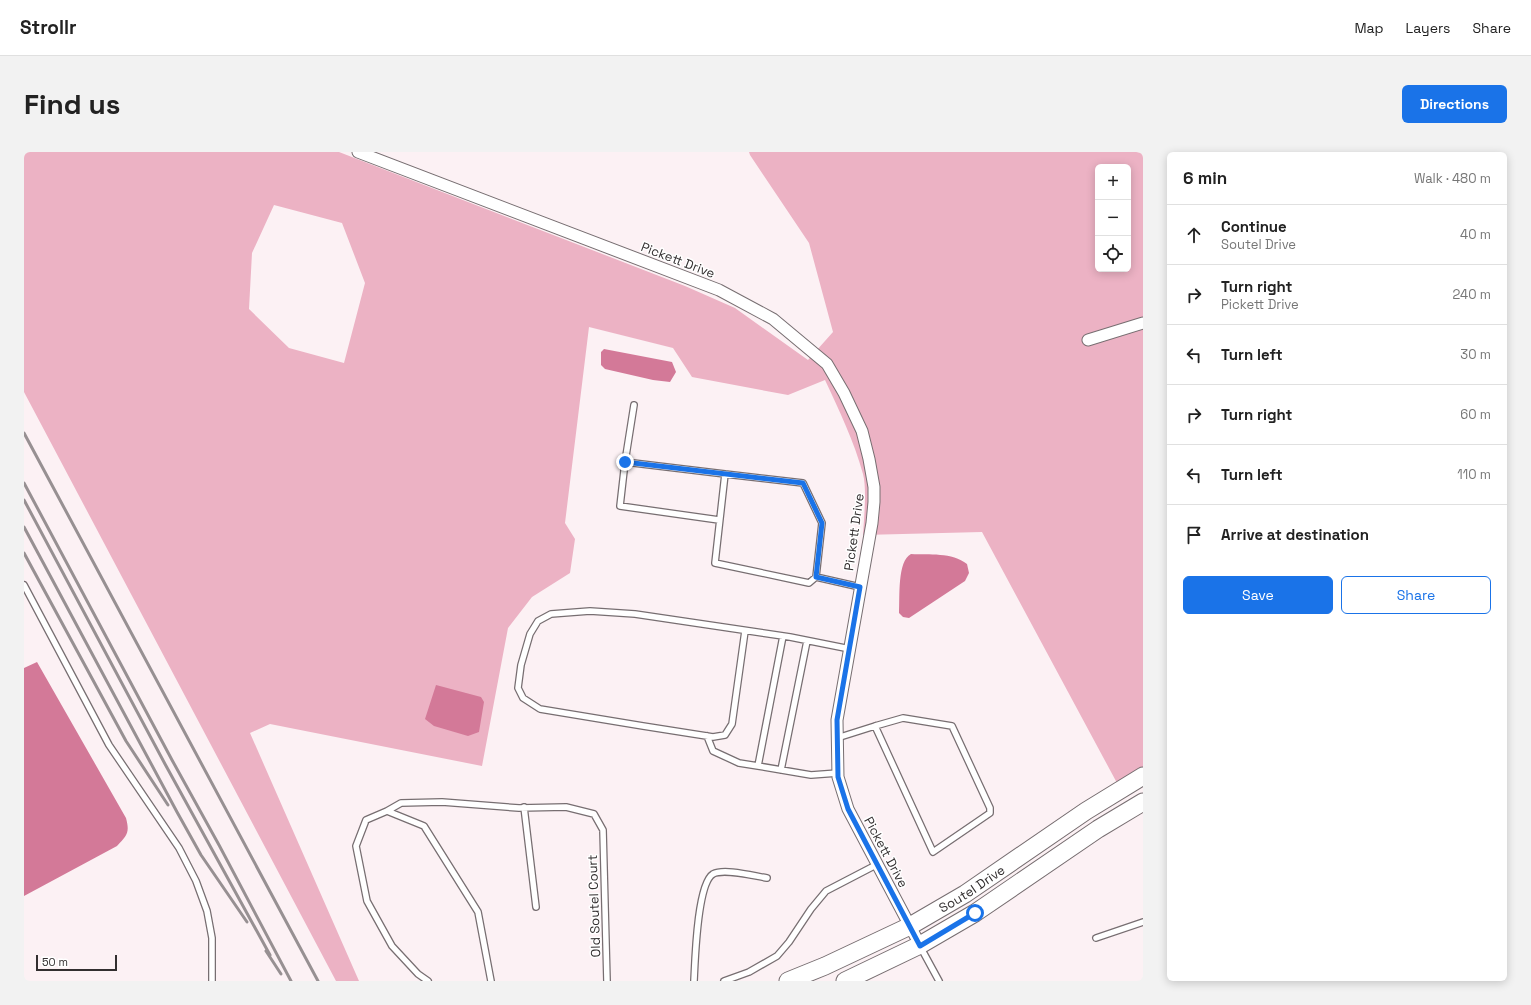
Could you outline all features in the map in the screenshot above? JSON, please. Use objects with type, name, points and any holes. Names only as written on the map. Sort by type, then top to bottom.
[{"type":"main road","name":"Soutel Drive","points":[[788,981],[910,926],[965,894],[1086,811],[1143,776]]},
{"type":"main road","name":"Soutel Drive","points":[[845,981],[920,946],[975,913],[1098,829],[1143,802]]},
{"type":"street","name":"Pickett Drive","points":[[358,152],[719,290],[773,319],[827,364],[844,393],[862,431],[874,487],[872,523],[837,720],[838,773],[848,809],[876,865],[920,946]]},
{"type":"street","points":[[1088,340],[1143,323]]},
{"type":"lane","points":[[634,405],[620,506],[719,520]]},
{"type":"lane","points":[[625,462],[803,483],[822,523],[816,577],[808,583],[715,563],[725,474]]},
{"type":"lane","points":[[816,577],[860,587]]},
{"type":"lane","points":[[24,586],[109,745],[179,848],[196,881],[207,911],[212,938],[212,981]]},
{"type":"lane","points":[[745,631],[732,724],[725,735],[713,737],[540,708],[523,698],[518,688],[521,665],[530,634],[538,621],[552,614],[590,611],[635,614],[783,636],[850,649]]},
{"type":"lane","points":[[758,766],[783,636]]},
{"type":"lane","points":[[782,770],[807,640]]},
{"type":"lane","points":[[837,738],[875,726],[903,718],[952,726],[990,808],[990,813],[933,852],[875,726]]},
{"type":"lane","points":[[707,736],[713,751],[739,763],[811,775],[838,773]]},
{"type":"lane","points":[[428,981],[418,974],[392,946],[367,901],[356,846],[366,820],[387,812],[401,803],[442,802],[524,808],[536,907]]},
{"type":"lane","name":"Old Soutel Court","points":[[524,808],[566,808],[594,814],[602,830],[607,981]]},
{"type":"lane","points":[[387,812],[424,826],[478,912],[490,981]]},
{"type":"lane","points":[[724,981],[749,972],[778,956],[811,909],[826,892],[876,865]]},
{"type":"lane","points":[[694,981],[696,936],[705,884],[712,874],[725,872],[767,878]]},
{"type":"lane","points":[[1096,938],[1143,922]]},
{"type":"lane","points":[[920,946],[939,981]]},
{"type":"shaded area","points":[[24,152],[339,152],[685,286],[735,308],[808,360],[833,332],[809,243],[749,152],[1143,153],[1143,768],[1117,783],[982,532],[863,535],[865,495],[863,474],[851,438],[825,380],[788,395],[692,377],[673,348],[589,327],[565,523],[575,539],[570,573],[532,597],[508,628],[482,766],[270,724],[250,733],[359,981],[336,981],[24,392]],"holes":[[[274,205],[342,223],[365,283],[344,363],[289,348],[249,309],[252,253]]]},
{"type":"shaded area","points":[[604,349],[672,362],[676,372],[670,382],[653,380],[605,369],[601,365],[601,352]]},
{"type":"shaded area","points":[[911,554],[940,555],[961,560],[967,564],[969,573],[965,581],[909,618],[903,617],[899,613],[900,580],[903,564]]},
{"type":"shaded area","points":[[37,662],[126,818],[128,831],[117,846],[24,896],[24,668]]},
{"type":"shaded area","points":[[436,685],[481,697],[484,702],[479,732],[468,736],[434,726],[425,719]]},
{"type":"railway","points":[[24,433],[318,981]]},
{"type":"railway","points":[[24,483],[291,981]]},
{"type":"railway","points":[[24,500],[165,764],[270,955]]},
{"type":"railway","points":[[24,527],[201,855],[247,922]]},
{"type":"railway","points":[[24,553],[126,741],[168,805]]},
{"type":"railway","points":[[266,951],[281,974]]},
{"type":"route","points":[[625,462],[803,483],[822,523],[816,577],[860,587],[837,720],[838,777],[848,809],[876,865],[920,946],[975,913]]}]
